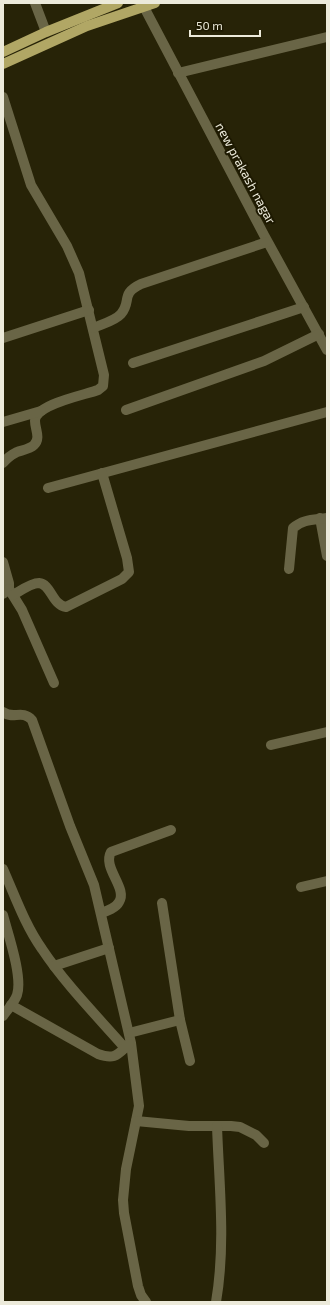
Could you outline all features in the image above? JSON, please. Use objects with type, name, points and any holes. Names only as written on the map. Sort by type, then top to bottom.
[{"type":"main road","points":[[3,52],[46,32],[118,3]]},
{"type":"main road","points":[[3,64],[87,26],[155,3]]},
{"type":"street","points":[[35,3],[46,32]]},
{"type":"street","name":"new prakash nagar","points":[[144,7],[268,242],[327,350]]},
{"type":"street","points":[[178,73],[327,37]]},
{"type":"street","points":[[3,97],[31,185],[71,253],[79,273],[104,375],[103,386],[91,393],[54,404],[41,411],[3,422]]},
{"type":"street","points":[[93,328],[114,320],[122,314],[128,295],[136,286],[268,242]]},
{"type":"street","points":[[133,363],[304,307]]},
{"type":"street","points":[[3,338],[89,310]]},
{"type":"street","points":[[126,410],[264,361],[318,334]]},
{"type":"street","points":[[3,463],[16,452],[31,448],[35,445],[38,433],[35,421],[36,416],[41,411]]},
{"type":"street","points":[[48,488],[327,412]]},
{"type":"street","points":[[8,592],[38,583],[48,589],[56,602],[61,606],[66,607],[122,579],[129,572],[127,558],[102,473]]},
{"type":"street","points":[[289,569],[293,528],[298,523],[324,518],[327,556]]},
{"type":"street","points":[[3,562],[9,583],[8,592],[22,610],[54,683]]},
{"type":"street","points":[[5,715],[24,714],[32,720],[70,826],[90,874],[101,913],[129,1033],[128,1046],[139,1099],[139,1106],[126,1169],[123,1200],[124,1213],[138,1286],[141,1295],[146,1302]]},
{"type":"street","points":[[271,745],[327,732]]},
{"type":"street","points":[[101,913],[119,903],[121,898],[120,891],[109,863],[108,857],[111,852],[171,830]]},
{"type":"street","points":[[3,869],[30,930],[41,948],[54,966],[128,1046]]},
{"type":"street","points":[[301,887],[327,881]]},
{"type":"street","points":[[3,892],[9,882]]},
{"type":"street","points":[[162,903],[180,1020],[190,1061]]},
{"type":"street","points":[[3,915],[17,972],[18,985],[17,995],[3,1016]]},
{"type":"street","points":[[54,966],[109,948]]},
{"type":"street","points":[[11,1005],[98,1054],[108,1057],[117,1055],[128,1046]]},
{"type":"street","points":[[129,1033],[180,1020]]},
{"type":"street","points":[[136,1121],[189,1126],[232,1126],[244,1129],[256,1135],[264,1143]]},
{"type":"street","points":[[216,1302],[220,1275],[221,1238],[217,1126]]}]
